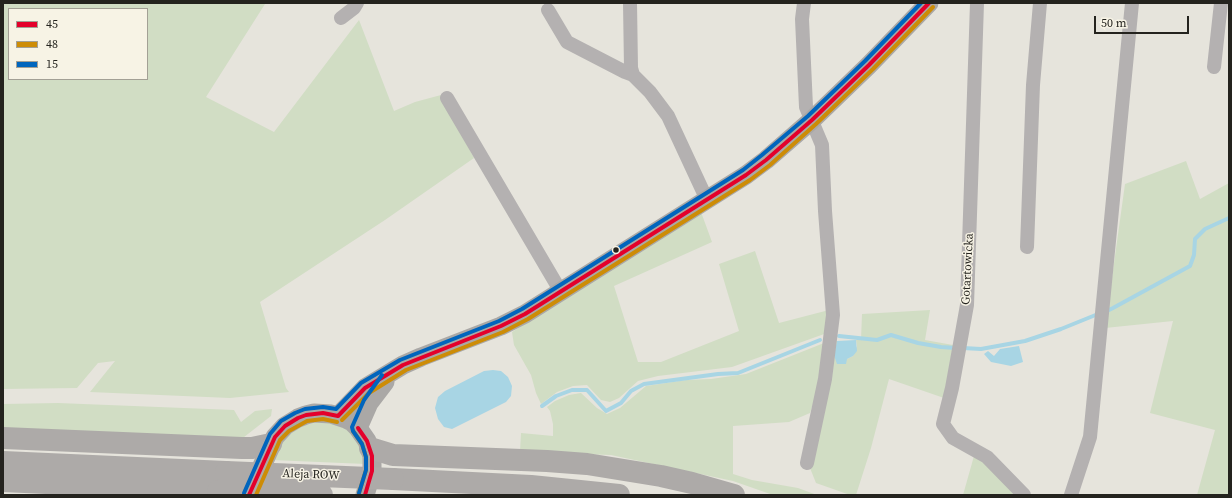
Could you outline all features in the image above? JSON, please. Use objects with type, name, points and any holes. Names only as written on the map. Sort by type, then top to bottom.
[{"type":"main road","points":[[3,438],[242,448],[252,448],[272,444]]},
{"type":"main road","points":[[370,448],[393,455],[547,461],[602,466],[661,476],[734,495]]},
{"type":"main road","name":"Aleja ROW","points":[[3,462],[222,481],[322,495]]},
{"type":"main road","name":"Aleja ROW","points":[[3,481],[393,479],[524,486],[619,495]]},
{"type":"street","points":[[340,18],[354,8],[357,3]]},
{"type":"street","points":[[630,3],[631,68],[633,75]]},
{"type":"street","points":[[804,3],[802,19],[806,107],[822,145],[825,211],[833,315],[825,379],[807,463]]},
{"type":"street","points":[[338,416],[365,388],[404,365],[421,357],[501,326],[525,314],[707,200],[766,160],[812,120],[869,65],[929,3]]},
{"type":"street","name":"Gotartowicka","points":[[977,3],[967,305],[952,388],[943,424],[953,438],[987,457],[1024,495]]},
{"type":"street","points":[[1027,247],[1033,85],[1040,3]]},
{"type":"street","points":[[1071,495],[1090,437],[1132,3]]},
{"type":"street","points":[[1214,67],[1221,3]]},
{"type":"street","points":[[548,10],[567,42],[633,75],[650,92],[668,116],[707,200]]},
{"type":"street","points":[[447,98],[561,292]]},
{"type":"street","points":[[358,428],[369,403],[390,374]]},
{"type":"street","points":[[248,495],[272,444],[280,431],[298,418],[314,413],[331,414],[346,419],[358,428],[367,441],[372,456],[372,472],[365,495]]},
{"type":"green space","points":[[3,3],[265,4],[206,97],[274,132],[359,20],[394,111],[415,102],[441,95],[474,158],[385,220],[260,302],[286,388],[289,392],[230,398],[90,392],[115,361],[98,363],[77,388],[3,389]]},
{"type":"green space","points":[[1186,161],[1200,199],[1229,183],[1229,495],[1197,495],[1215,430],[1150,413],[1173,321],[1105,328],[1125,184]]},
{"type":"green space","points":[[701,212],[712,242],[614,286],[638,362],[661,362],[739,331],[719,264],[755,251],[779,323],[829,310],[827,333],[732,367],[658,376],[638,381],[619,398],[610,402],[601,400],[587,385],[573,386],[557,392],[541,404],[531,375],[514,345],[512,332]]},
{"type":"green space","points":[[930,310],[925,340],[953,345],[944,398],[889,379],[871,448],[856,495],[850,495],[816,483],[810,468],[835,341],[837,341],[836,348],[847,359],[853,356],[857,346],[856,340],[861,340],[862,314]]},
{"type":"green space","points":[[824,343],[821,379],[810,413],[789,422],[733,426],[733,474],[752,480],[798,488],[817,495],[773,495],[733,481],[611,455],[520,452],[521,433],[553,436],[553,424],[550,411],[547,407],[555,401],[569,395],[581,393],[597,408],[607,414],[620,408],[646,386],[746,374]]},
{"type":"green space","points":[[58,403],[234,410],[241,422],[255,411],[272,409],[271,416],[239,441],[3,429],[3,404]]},
{"type":"green space","points":[[318,422],[330,423],[343,427],[351,432],[357,440],[366,464],[272,460],[288,435],[302,426]]},
{"type":"green space","points":[[974,456],[983,460],[1016,495],[963,495]]},
{"type":"water","points":[[856,340],[857,351],[853,356],[847,359],[846,364],[837,364],[834,355],[837,341]]},
{"type":"water","points":[[1019,346],[1023,362],[1011,366],[991,362],[984,354],[988,351],[994,356],[1000,349]]},
{"type":"water","points":[[484,371],[501,371],[508,377],[512,386],[511,396],[506,402],[452,429],[444,427],[438,419],[435,408],[438,397],[445,391]]},
{"type":"waterway","points":[[1105,312],[1190,266],[1194,255],[1195,239],[1205,229],[1229,218]]},
{"type":"waterway","points":[[963,348],[981,349],[1025,341],[1061,329],[1098,314]]},
{"type":"waterway","points":[[839,336],[877,340],[891,335],[918,343],[956,348]]},
{"type":"waterway","points":[[542,406],[556,396],[572,390],[587,390],[606,411],[621,403],[631,391],[644,384],[718,374],[738,373],[820,340]]},
{"type":"transit line","name":"15","points":[[244,493],[270,434],[281,421],[305,409],[323,407],[336,409],[361,383],[400,360],[499,321],[522,309],[743,170],[808,116],[865,61],[921,3]]},
{"type":"transit line","name":"45","points":[[338,416],[365,388],[403,365],[501,326],[525,314],[746,175],[766,160],[812,120],[869,65],[929,3]]},
{"type":"transit line","name":"48","points":[[342,420],[369,393],[406,370],[503,332],[528,319],[750,180],[770,165],[816,124],[873,69],[933,7]]},
{"type":"transit line","name":"15","points":[[359,493],[366,470],[366,457],[362,444],[352,427],[364,400],[382,375]]},
{"type":"transit line","name":"45","points":[[249,495],[275,437],[285,426],[306,415],[323,413],[338,416]]},
{"type":"transit line","name":"48","points":[[256,495],[280,440],[289,431],[307,421],[323,419],[337,422]]},
{"type":"transit line","name":"45","points":[[358,428],[367,441],[372,456],[372,471],[365,495]]},
{"type":"transit line","name":"48","points":[[353,431],[362,444],[366,457],[366,470],[359,493]]}]
